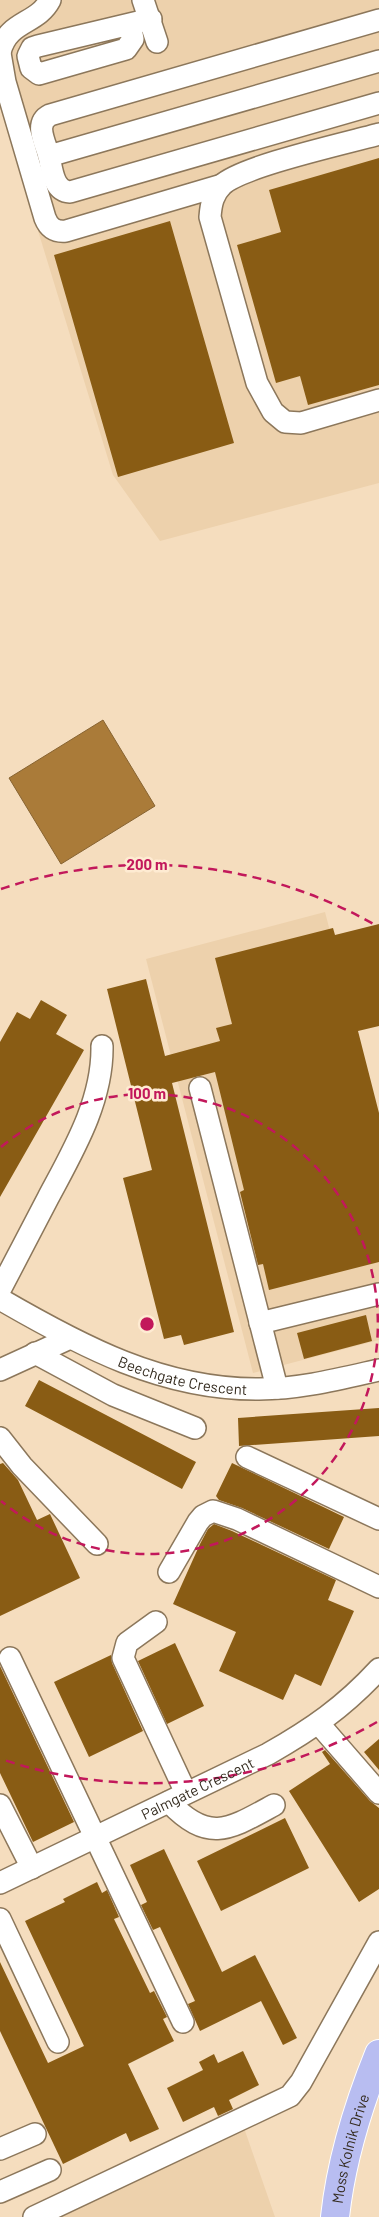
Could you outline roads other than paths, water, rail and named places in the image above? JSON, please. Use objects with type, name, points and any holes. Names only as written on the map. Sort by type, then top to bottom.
[{"type":"main road","name":"Moss Kolnik Drive","points":[[336,2217],[347,2153],[360,2100],[379,2054]]},
{"type":"lane","points":[[50,0],[43,10],[9,32],[0,52],[5,82],[45,218],[48,225],[55,230],[66,231],[222,185],[234,177],[282,161],[379,134]]},
{"type":"lane","points":[[130,24],[147,9],[157,42]]},
{"type":"lane","points":[[379,20],[50,115],[42,120],[40,126],[56,182],[62,190],[70,192],[379,103]]},
{"type":"lane","points":[[49,156],[379,61]]},
{"type":"lane","points":[[222,185],[210,204],[212,228],[257,383],[273,412],[285,422],[302,423],[379,400]]},
{"type":"lane","points":[[0,1290],[86,1122],[98,1087],[102,1064],[102,1046]]},
{"type":"lane","points":[[200,1088],[277,1388]]},
{"type":"lane","points":[[260,1323],[379,1294]]},
{"type":"lane","name":"Beechgate Crescent","points":[[0,1300],[70,1338],[131,1366],[182,1382],[223,1389],[277,1388],[313,1385],[379,1370]]},
{"type":"lane","points":[[0,1370],[70,1338]]},
{"type":"lane","points":[[35,1353],[113,1395],[195,1428]]},
{"type":"lane","points":[[0,1438],[22,1466],[97,1544]]},
{"type":"lane","points":[[247,1457],[379,1520]]},
{"type":"lane","points":[[169,1572],[198,1522],[203,1516],[213,1511],[237,1518],[379,1587]]},
{"type":"lane","points":[[156,1622],[127,1643],[123,1658],[178,1798],[184,1818],[209,1828],[235,1826],[274,1804]]},
{"type":"lane","points":[[10,1658],[183,2022]]},
{"type":"lane","name":"Palmgate Crescent","points":[[0,1883],[268,1754],[319,1724],[376,1677]]},
{"type":"lane","points":[[319,1724],[379,1793]]},
{"type":"lane","points":[[0,1806],[32,1868]]},
{"type":"lane","points":[[0,1919],[58,2042]]},
{"type":"lane","points":[[34,2217],[220,2131],[290,2096],[301,2082],[379,1942]]},
{"type":"lane","points":[[0,2149],[35,2134]]},
{"type":"lane","points":[[0,2192],[50,2170]]}]
